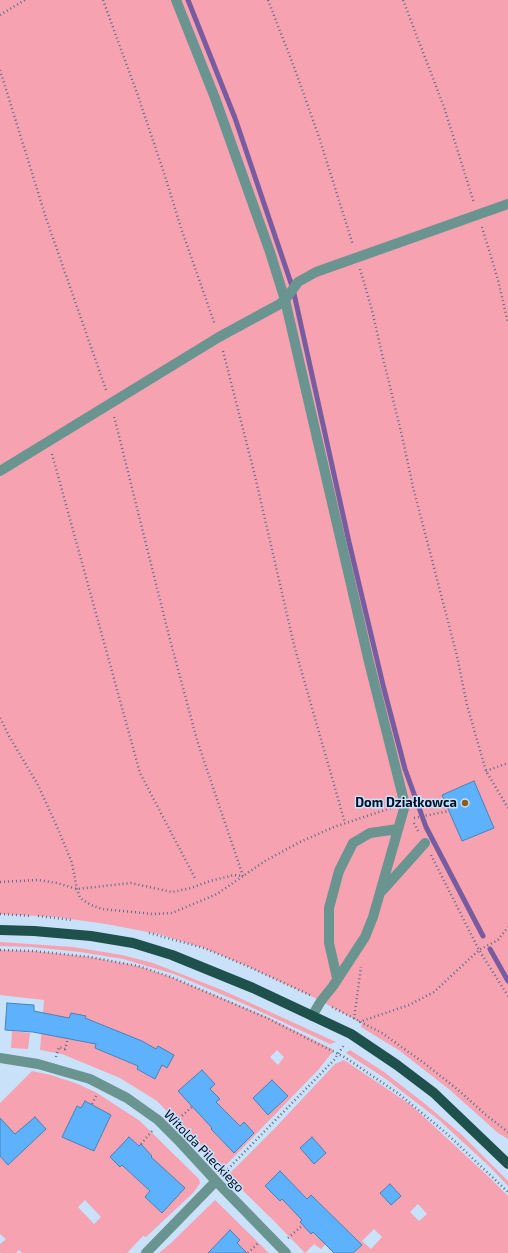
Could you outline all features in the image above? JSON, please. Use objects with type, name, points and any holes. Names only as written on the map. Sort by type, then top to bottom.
[{"type":"main road","points":[[0,930],[34,931],[91,936],[133,943],[172,955],[253,988],[351,1034],[397,1065],[434,1093],[508,1164]]},
{"type":"street","points":[[176,0],[218,106],[270,252],[285,300],[369,662],[405,805],[374,917],[365,937],[321,1000],[312,1016]]},
{"type":"street","points":[[0,472],[219,337],[285,300],[298,282],[316,272],[508,204]]},
{"type":"street","points":[[337,978],[329,943],[329,908],[339,871],[353,843],[370,833],[398,829]]},
{"type":"street","points":[[380,894],[425,843]]},
{"type":"street","name":"Witolda Pileckiego","points":[[0,1058],[38,1064],[90,1079],[127,1098],[158,1120],[286,1253]]},
{"type":"street","points":[[146,1253],[216,1181]]},
{"type":"path","points":[[0,15],[25,0]]},
{"type":"path","points":[[103,0],[139,100],[183,235],[219,337],[255,476],[294,645],[345,823]]},
{"type":"path","points":[[268,0],[319,137],[372,310],[402,436],[412,487],[457,656],[467,705],[486,771],[508,808]]},
{"type":"path","points":[[403,0],[444,107],[498,280],[508,323]]},
{"type":"path","points":[[0,70],[46,218],[111,404],[168,632],[195,732],[243,876]]},
{"type":"path","points":[[48,442],[140,773],[196,880]]},
{"type":"path","points":[[0,718],[38,784],[72,863],[80,898],[91,905],[102,909],[153,914],[172,913],[217,894],[265,861],[300,842],[373,813],[405,805],[478,950],[508,996]]},
{"type":"path","points":[[486,771],[508,763]]},
{"type":"path","points":[[414,818],[449,811]]},
{"type":"path","points":[[0,882],[38,880],[57,883],[77,889],[131,883],[172,892],[234,875],[243,876]]},
{"type":"path","points":[[359,1021],[409,1005],[434,992],[478,950],[498,940],[508,927]]},
{"type":"path","points":[[0,950],[34,951],[90,957],[138,966],[171,977],[267,1018],[346,1058],[399,1094],[426,1115],[508,1192]]},
{"type":"path","points":[[354,1019],[362,966]]},
{"type":"path","points":[[56,1057],[59,1047],[65,1049],[68,1038]]},
{"type":"path","points":[[216,1181],[285,1112],[334,1060],[343,1047]]},
{"type":"path","points":[[175,1123],[192,1106]]},
{"type":"path","points":[[141,1144],[154,1130]]},
{"type":"path","points":[[288,1239],[303,1225]]},
{"type":"path","points":[[248,1253],[261,1240]]},
{"type":"shaded area","points":[[0,0],[508,0],[508,1139],[498,1133],[450,1090],[400,1051],[361,1027],[362,1023],[315,998],[247,966],[204,948],[158,934],[106,924],[56,917],[0,914]]},
{"type":"shaded area","points":[[0,942],[73,947],[122,955],[153,963],[222,990],[336,1042],[330,1044],[242,1003],[174,974],[123,959],[80,952],[31,947],[0,946]]},
{"type":"shaded area","points":[[0,950],[34,951],[90,957],[138,966],[171,977],[267,1017],[334,1050],[319,1069],[224,1167],[157,1101],[120,1078],[62,1054],[40,1050],[44,1000],[0,995]],"holes":[[[277,1050],[284,1057],[278,1065],[270,1057]]]},
{"type":"shaded area","points":[[12,1031],[30,1033],[28,1049],[11,1048]]},
{"type":"shaded area","points":[[350,1050],[384,1072],[461,1134],[508,1181],[508,1186],[490,1167],[439,1120],[386,1079],[346,1053]]},
{"type":"shaded area","points":[[344,1060],[411,1105],[508,1196],[508,1253],[353,1253],[362,1245],[343,1227],[321,1249],[314,1244],[305,1253],[235,1183],[229,1174],[275,1128],[335,1064]],"holes":[[[418,1204],[427,1214],[419,1221],[410,1212]],[[374,1229],[382,1237],[371,1249],[362,1241]]]},
{"type":"shaded area","points":[[32,1071],[51,1075],[78,1084],[97,1093],[140,1121],[199,1179],[200,1183],[194,1192],[146,1237],[143,1236],[127,1253],[22,1253],[19,1250],[16,1253],[1,1253],[0,1244],[6,1239],[0,1234],[0,1103]],"holes":[[[85,1200],[101,1217],[94,1224],[78,1207]]]},
{"type":"shaded area","points":[[215,1200],[269,1253],[159,1253],[171,1243]]},
{"type":"building","name":"Dom Działkowca","points":[[474,781],[494,828],[462,841],[442,795]]},
{"type":"building","points":[[7,1003],[34,1005],[34,1011],[69,1018],[71,1013],[86,1016],[85,1018],[142,1041],[156,1049],[158,1046],[174,1055],[167,1068],[162,1065],[155,1079],[137,1069],[138,1066],[95,1048],[96,1044],[33,1032],[5,1030]]},
{"type":"building","points":[[202,1070],[215,1084],[210,1089],[220,1099],[216,1102],[240,1126],[244,1122],[254,1133],[234,1153],[178,1091]]},
{"type":"building","points":[[272,1080],[288,1096],[268,1115],[253,1098]]},
{"type":"building","points":[[85,1101],[111,1115],[94,1151],[62,1137],[77,1106],[81,1108]]},
{"type":"building","points":[[35,1117],[46,1129],[8,1165],[0,1156],[0,1118],[15,1134]]},
{"type":"building","points":[[129,1137],[139,1146],[141,1144],[152,1156],[151,1157],[185,1188],[162,1213],[145,1197],[150,1191],[122,1165],[120,1167],[110,1157]]},
{"type":"building","points":[[312,1137],[326,1153],[314,1164],[300,1148]]},
{"type":"building","points":[[280,1171],[307,1199],[311,1195],[362,1245],[353,1253],[334,1253],[313,1232],[311,1234],[300,1222],[302,1220],[282,1199],[280,1201],[265,1186]]},
{"type":"building","points":[[390,1184],[401,1196],[391,1205],[380,1193]]},
{"type":"building","points":[[230,1230],[240,1240],[237,1243],[247,1253],[208,1253]]},
{"type":"waterway","points":[[188,0],[235,118],[293,289],[349,542],[384,689],[405,769],[426,827],[483,936]]},
{"type":"waterway","points":[[490,949],[508,981]]},
{"type":"place","name":"Dom Działkowca","points":[[465,803]]}]
